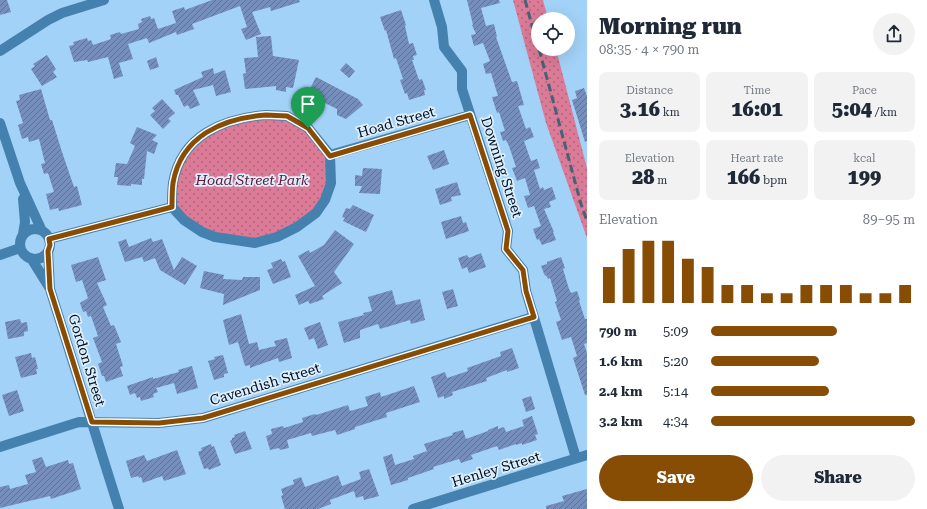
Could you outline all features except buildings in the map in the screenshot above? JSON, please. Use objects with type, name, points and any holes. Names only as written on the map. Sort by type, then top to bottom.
[{"type":"street","points":[[0,52],[48,20],[62,13],[104,0]]},
{"type":"street","name":"Downing Street","points":[[434,0],[442,27],[444,48],[462,71],[462,89],[508,231],[506,249],[523,270],[526,291],[576,458]]},
{"type":"street","name":"Hoad Street","points":[[330,156],[470,115]]},
{"type":"street","points":[[247,116],[287,116],[308,128],[330,156],[330,183],[325,200],[316,213],[297,227],[277,237],[255,243],[215,237],[202,232],[184,220],[172,207],[173,183],[178,167],[187,148],[205,134],[224,123],[247,116]]},
{"type":"street","points":[[0,123],[20,183],[50,245],[48,251],[41,258],[31,258],[23,254],[20,248],[25,216],[20,183]]},
{"type":"street","points":[[23,234],[30,230],[38,229],[46,235],[172,207]]},
{"type":"street","points":[[0,255],[20,248]]},
{"type":"street","name":"Gordon Street","points":[[48,251],[50,289]]},
{"type":"street","name":"Gordon Street","points":[[31,258],[50,289],[119,509]]},
{"type":"street","name":"Cavendish Street","points":[[0,447],[79,422],[159,423],[203,418],[534,317]]},
{"type":"street","name":"Henley Street","points":[[413,509],[587,455]]},
{"type":"green space","points":[[513,0],[543,0],[546,12],[531,12],[531,56],[558,56],[587,168],[587,238],[546,123]]},
{"type":"green space","name":"Hoad Street Park","points":[[266,115],[308,128],[330,155],[331,169],[316,213],[255,243],[215,237],[172,207],[178,167],[205,134]]},
{"type":"railway","points":[[525,0],[531,22]]},
{"type":"railway","points":[[541,56],[581,204],[587,221]]},
{"type":"route","points":[[470,115],[508,231],[506,249],[523,270],[526,291],[534,317],[203,418],[159,423],[92,422],[50,289],[48,251],[50,245],[49,239],[172,207],[173,183],[178,167],[187,148],[205,134],[224,123],[247,116],[287,116],[308,128],[330,156],[470,115]]}]
